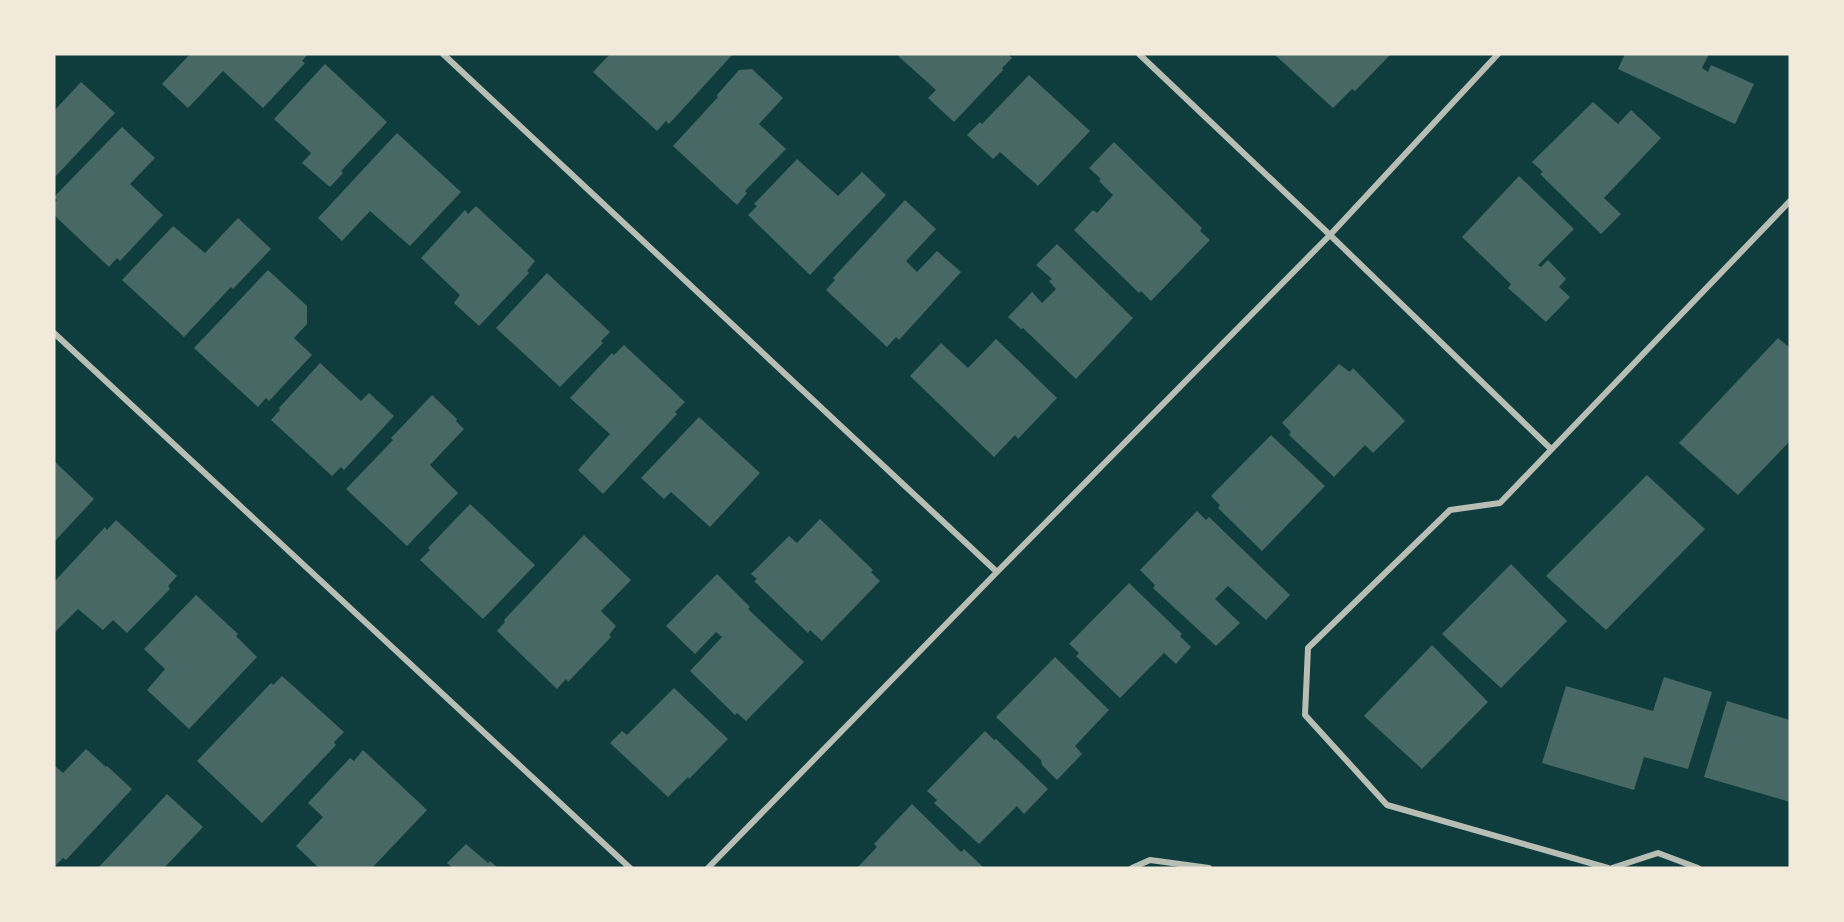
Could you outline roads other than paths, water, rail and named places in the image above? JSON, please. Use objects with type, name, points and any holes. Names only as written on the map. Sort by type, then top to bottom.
[{"type":"street","points":[[443,54],[997,572]]},
{"type":"street","points":[[1139,54],[1551,449]]},
{"type":"street","points":[[708,868],[1330,235],[1498,54]]},
{"type":"street","points":[[1698,868],[1658,853],[1610,868],[1387,805],[1305,715],[1308,648],[1450,510],[1500,503],[1790,201]]},
{"type":"street","points":[[54,333],[630,868]]},
{"type":"street","points":[[1132,868],[1150,860],[1209,868]]}]
